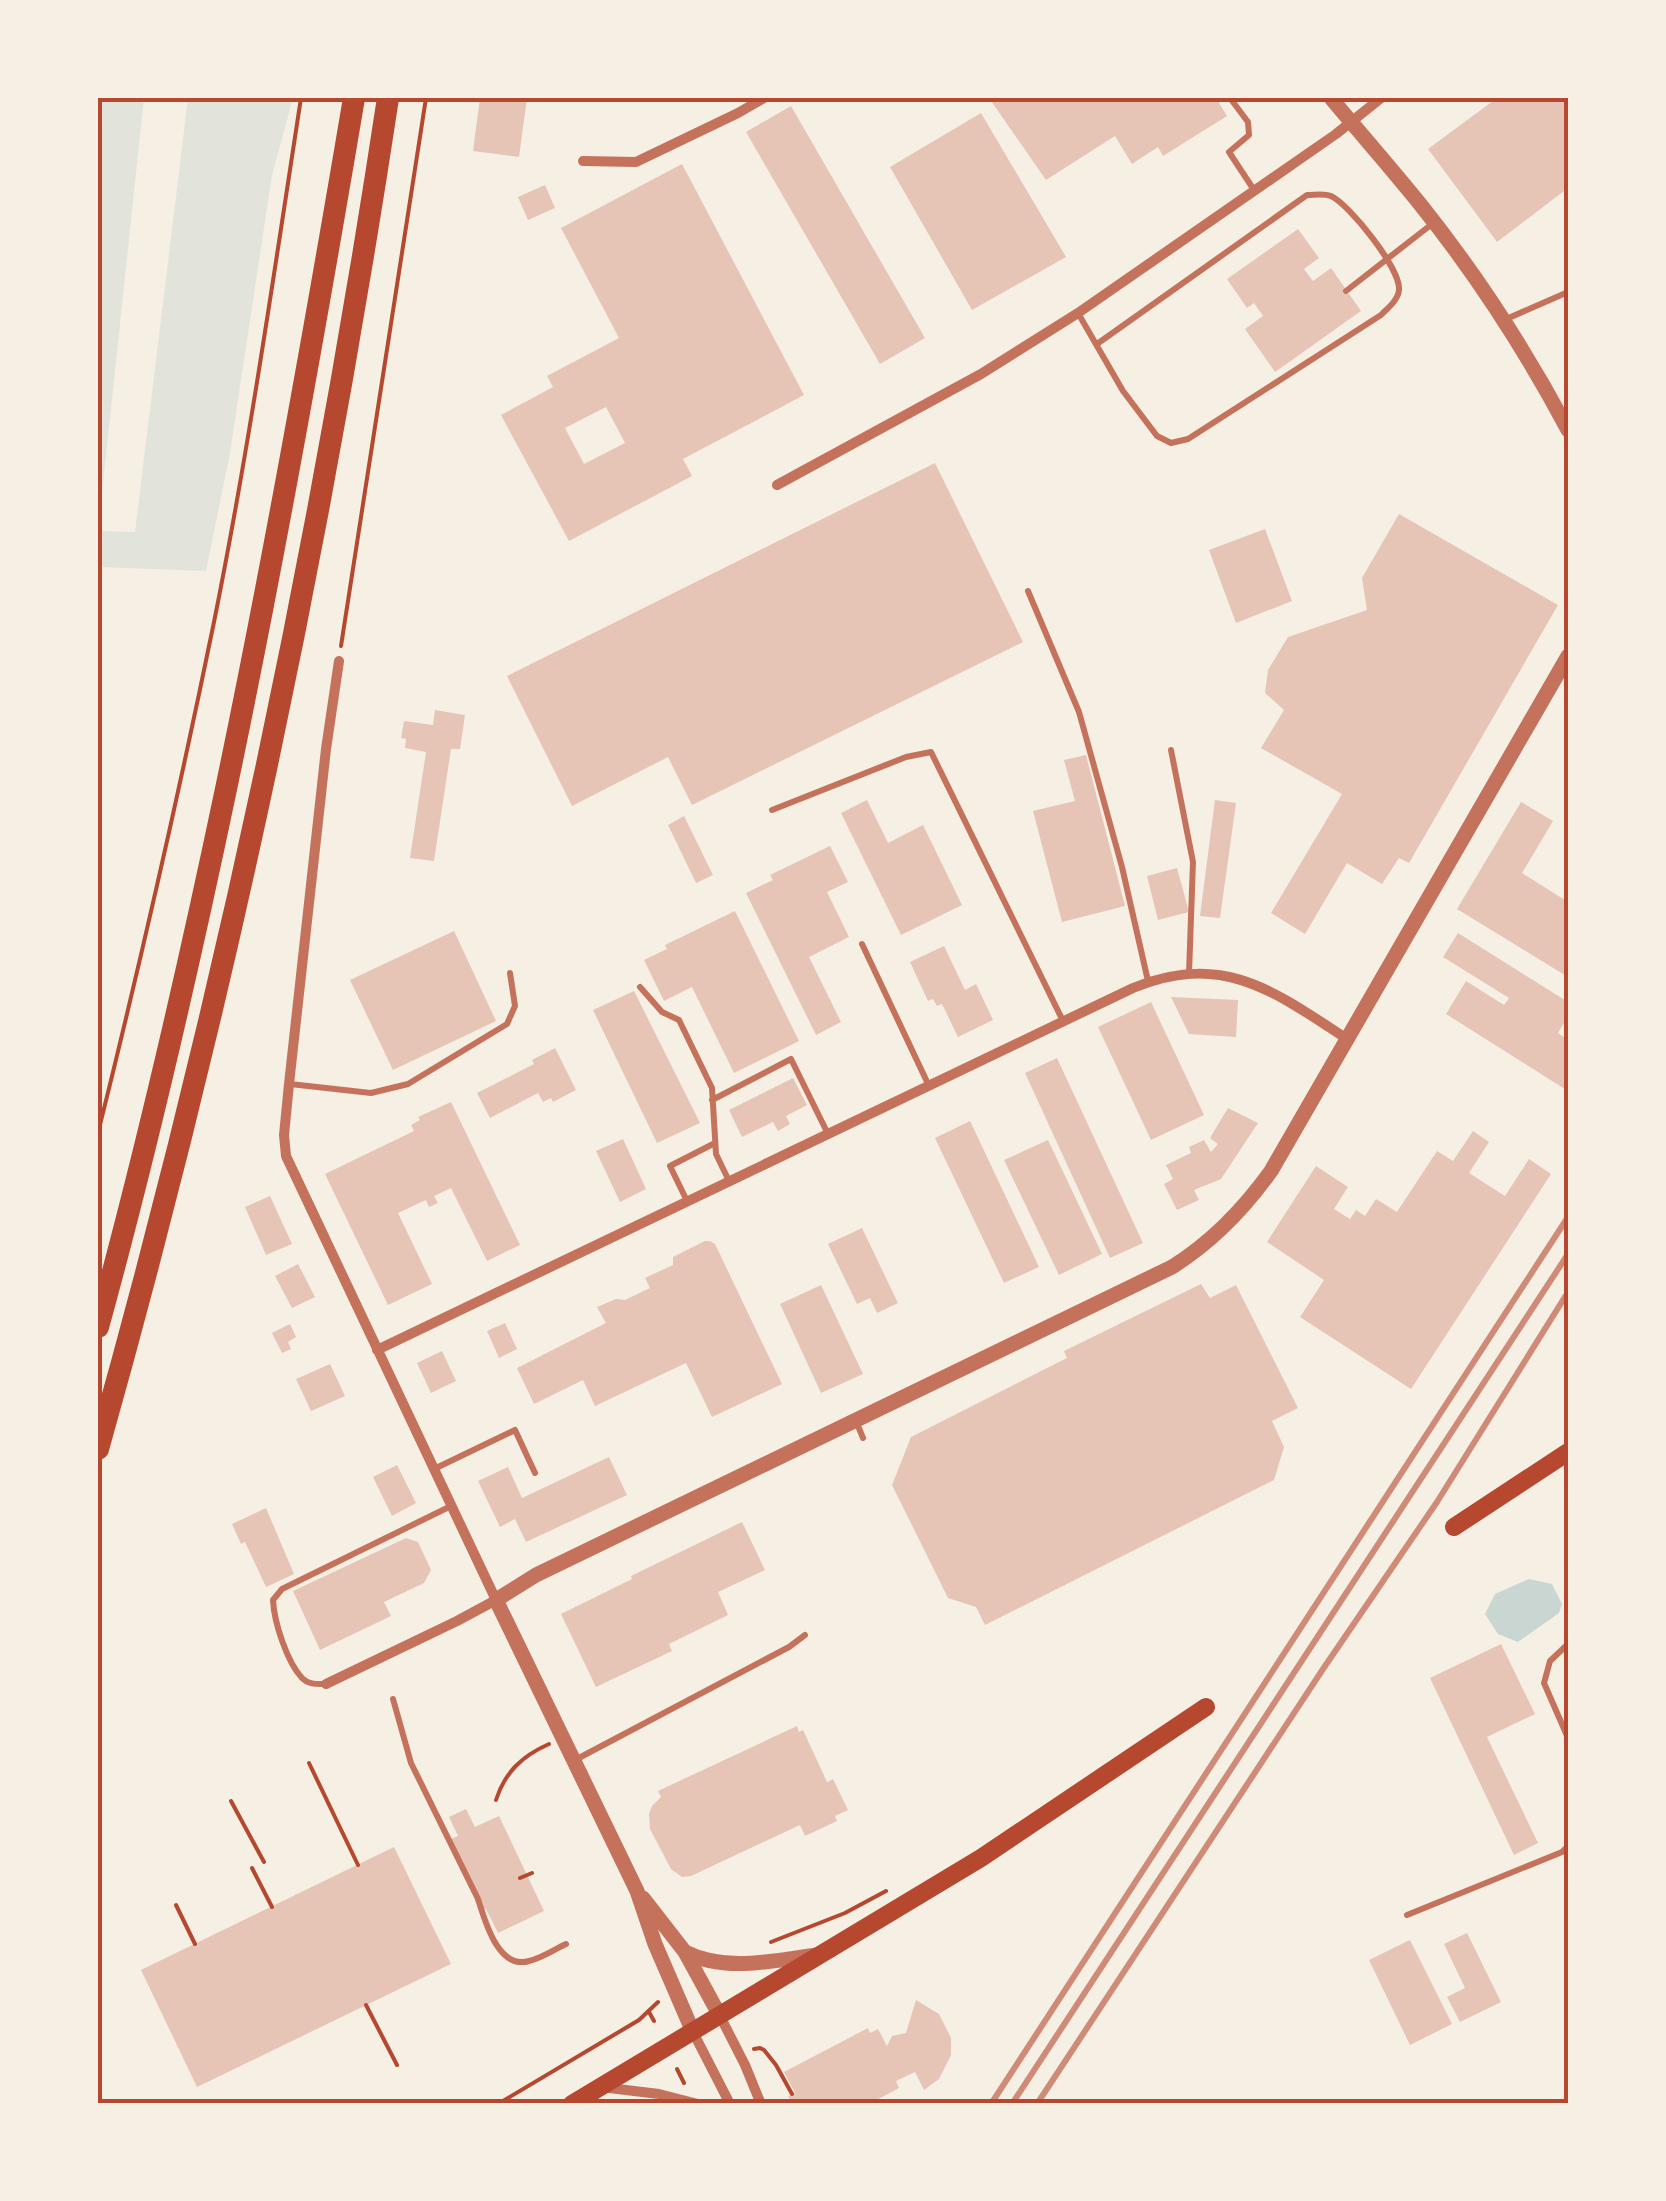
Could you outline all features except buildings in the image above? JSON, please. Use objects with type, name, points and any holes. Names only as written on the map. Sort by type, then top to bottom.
[{"type":"highway","points":[[98,1326],[189,964],[253,660],[312,350],[354,98]]},
{"type":"highway","points":[[98,1450],[152,1251],[234,915],[288,665],[346,360],[388,98]]},
{"type":"main road","points":[[1454,1527],[1568,1452]]},
{"type":"main road","points":[[572,2104],[981,1858],[1206,1707]]},
{"type":"street","points":[[583,161],[636,162],[764,98]]},
{"type":"street","points":[[1331,98],[1434,223],[1563,407],[1568,430]]},
{"type":"street","points":[[777,485],[981,374],[1078,313],[1381,98]]},
{"type":"street","points":[[326,1684],[457,1622],[536,1575],[1172,1267],[1202,1247],[1229,1223],[1270,1171],[1568,656]]},
{"type":"street","points":[[339,661],[289,1084],[286,1156],[638,1891],[655,1944],[693,2032],[730,2104]]},
{"type":"street","points":[[377,1350],[1148,982],[1189,972],[1242,980],[1267,989],[1348,1038]]},
{"type":"street","points":[[638,1891],[685,1952],[745,2065],[760,2104]]},
{"type":"street","points":[[685,1952],[708,1961],[742,1964],[822,1954]]},
{"type":"street","points":[[600,2087],[659,2094],[698,2104]]},
{"type":"lane","points":[[1230,98],[1248,122],[1249,135],[1229,152],[1254,191]]},
{"type":"lane","points":[[1078,313],[1123,391],[1157,436],[1172,443],[1188,439],[1381,315],[1399,290],[1396,274],[1342,203],[1327,194],[1308,195],[1096,344]]},
{"type":"lane","points":[[1346,291],[1434,223]]},
{"type":"lane","points":[[1503,320],[1568,292]]},
{"type":"lane","points":[[1028,591],[1079,712],[1122,867],[1148,982]]},
{"type":"lane","points":[[1171,750],[1194,862],[1189,972]]},
{"type":"lane","points":[[772,810],[906,757],[931,752],[1063,1021]]},
{"type":"lane","points":[[862,944],[929,1086]]},
{"type":"lane","points":[[289,1084],[371,1093],[408,1084],[507,1024],[515,1006],[510,973]]},
{"type":"lane","points":[[640,987],[662,1012],[679,1020],[712,1088],[716,1154],[729,1181]]},
{"type":"lane","points":[[712,1100],[791,1059],[828,1134]]},
{"type":"lane","points":[[687,1202],[670,1166],[715,1143]]},
{"type":"lane","points":[[855,1420],[863,1438]]},
{"type":"lane","points":[[433,1469],[514,1430],[535,1473]]},
{"type":"lane","points":[[326,1684],[312,1684],[302,1678],[279,1634],[273,1600],[282,1589],[451,1506]]},
{"type":"lane","points":[[574,1760],[805,1635]]},
{"type":"lane","points":[[1568,1644],[1550,1661],[1544,1683],[1568,1738]]},
{"type":"lane","points":[[393,1699],[412,1763],[500,1950],[507,1958],[528,1962],[566,1944]]},
{"type":"lane","points":[[1407,1915],[1562,1852],[1568,1846]]},
{"type":"path","points":[[98,1134],[214,620],[253,410],[301,98]]},
{"type":"path","points":[[339,661],[426,98]]},
{"type":"path","points":[[496,1800],[503,1780],[524,1756],[562,1738]]},
{"type":"path","points":[[309,1763],[358,1865]]},
{"type":"path","points":[[232,1800],[264,1862]]},
{"type":"path","points":[[252,1868],[272,1907]]},
{"type":"path","points":[[520,1878],[532,1873]]},
{"type":"path","points":[[756,1947],[897,1888]]},
{"type":"path","points":[[176,1905],[195,1944]]},
{"type":"path","points":[[498,2104],[639,2020],[661,1998]]},
{"type":"path","points":[[366,2005],[397,2065]]},
{"type":"path","points":[[650,2012],[654,2021]]},
{"type":"path","points":[[754,2049],[760,2048],[769,2055],[792,2094]]},
{"type":"path","points":[[677,2069],[684,2083]]},
{"type":"shaded area","points":[[98,98],[144,98],[98,531]]},
{"type":"shaded area","points":[[188,98],[293,98],[272,175],[230,453],[206,571],[98,567],[98,531],[135,532]]},
{"type":"shaded area","points":[[1529,1579],[1552,1584],[1562,1604],[1559,1613],[1518,1642],[1498,1634],[1485,1614],[1495,1594]]},
{"type":"railway","points":[[991,2104],[1568,1217]]},
{"type":"railway","points":[[1012,2104],[1568,1254]]},
{"type":"railway","points":[[1037,2104],[1437,1502],[1568,1292]]}]
